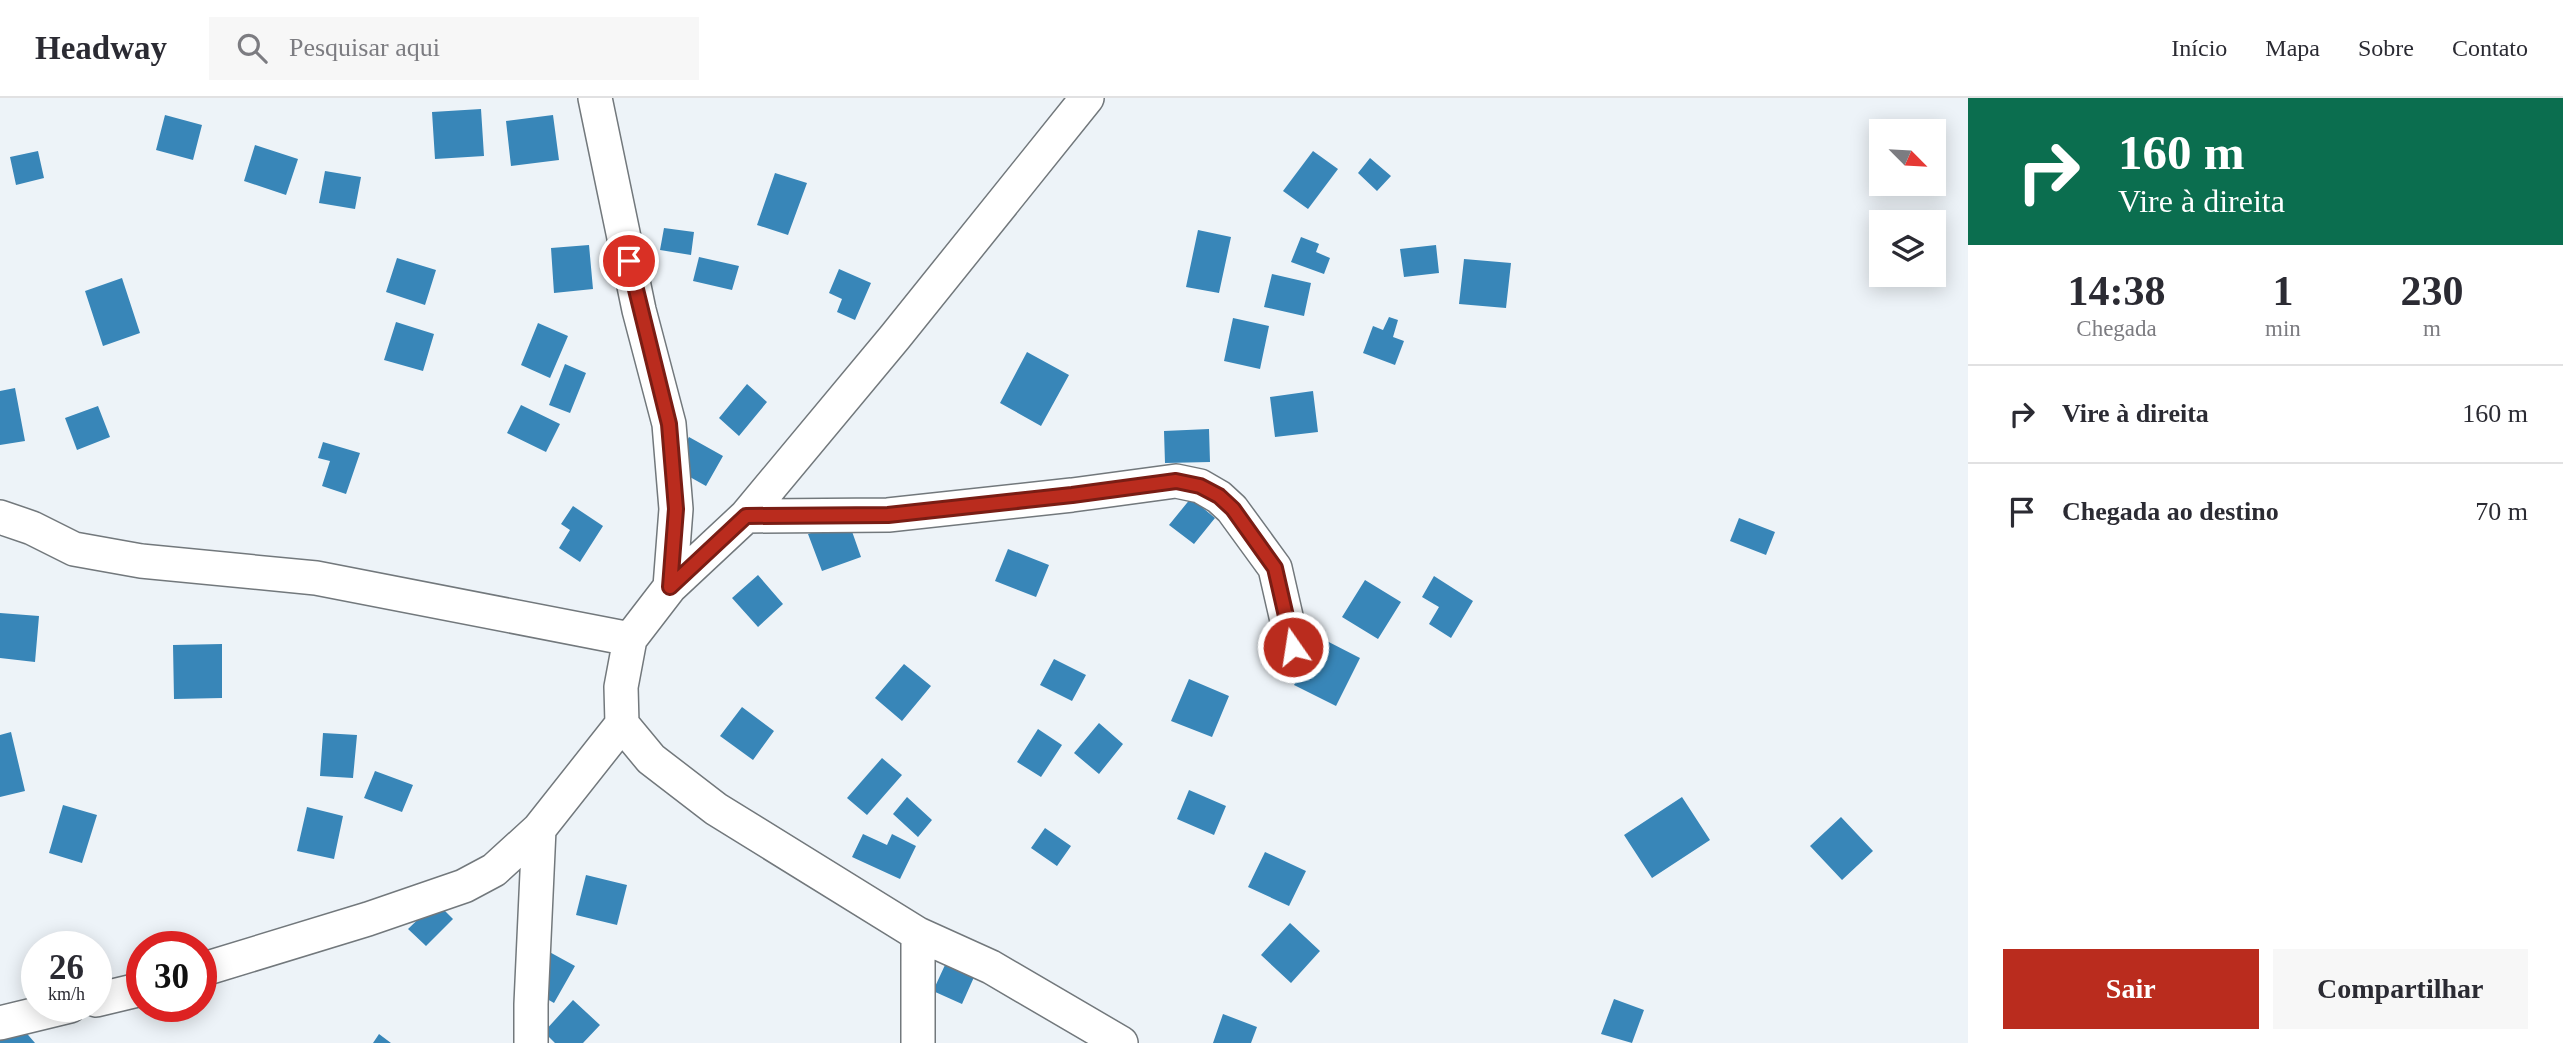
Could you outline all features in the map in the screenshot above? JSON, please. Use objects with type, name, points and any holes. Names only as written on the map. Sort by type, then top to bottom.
[{"type":"street","points":[[595,98],[639,310],[669,424],[676,509],[670,587]]},
{"type":"street","points":[[1087,98],[895,337],[746,516],[670,587],[630,639],[621,687],[622,724],[651,759],[716,809],[918,934],[991,967],[1121,1043]]},
{"type":"street","points":[[746,516],[888,515],[1176,481],[1200,486],[1219,496],[1233,509],[1275,568],[1293,647]]},
{"type":"street","points":[[0,517],[32,528],[74,549],[141,561],[317,578],[630,639]]},
{"type":"street","points":[[217,966],[464,886],[494,870],[539,829],[622,724]]},
{"type":"street","points":[[531,1043],[539,829]]},
{"type":"street","points":[[918,934],[918,1043]]},
{"type":"street","points":[[0,1023],[21,1018]]},
{"type":"building","points":[[481,109],[484,156],[435,159],[432,112]]},
{"type":"building","points":[[165,115],[202,125],[193,160],[156,150]]},
{"type":"building","points":[[553,115],[559,160],[511,166],[506,121]]},
{"type":"building","points":[[255,145],[298,159],[286,195],[244,181]]},
{"type":"building","points":[[38,151],[44,178],[16,185],[10,157]]},
{"type":"building","points":[[1313,151],[1338,169],[1308,209],[1283,191]]},
{"type":"building","points":[[1370,158],[1391,176],[1377,191],[1358,173]]},
{"type":"building","points":[[325,171],[361,177],[355,209],[319,203]]},
{"type":"building","points":[[775,173],[807,183],[788,235],[757,225]]},
{"type":"building","points":[[664,228],[694,232],[691,255],[660,250]]},
{"type":"building","points":[[1198,230],[1231,237],[1219,293],[1186,287]]},
{"type":"building","points":[[1301,237],[1319,244],[1316,252],[1330,258],[1324,274],[1291,262]]},
{"type":"building","points":[[589,245],[593,289],[554,293],[551,248]]},
{"type":"building","points":[[1436,245],[1439,273],[1404,277],[1400,249]]},
{"type":"building","points":[[699,257],[739,266],[732,290],[693,281]]},
{"type":"building","points":[[397,258],[436,270],[425,305],[386,292]]},
{"type":"building","points":[[1464,259],[1511,263],[1506,308],[1459,304]]},
{"type":"building","points":[[839,269],[871,283],[855,320],[837,312],[842,299],[829,293]]},
{"type":"building","points":[[1272,274],[1311,283],[1304,316],[1264,307]]},
{"type":"building","points":[[122,278],[140,333],[103,346],[85,291]]},
{"type":"building","points":[[1389,317],[1398,320],[1393,337],[1404,341],[1395,365],[1363,353],[1373,326],[1383,330]]},
{"type":"building","points":[[1233,318],[1269,326],[1260,369],[1224,361]]},
{"type":"building","points":[[396,322],[434,334],[423,371],[384,360]]},
{"type":"building","points":[[538,323],[568,336],[550,378],[521,365]]},
{"type":"building","points":[[1027,352],[1069,375],[1041,426],[1000,403]]},
{"type":"building","points":[[565,364],[586,373],[570,413],[549,405]]},
{"type":"building","points":[[747,384],[767,402],[739,436],[719,418]]},
{"type":"building","points":[[15,388],[25,441],[0,445],[0,391]]},
{"type":"building","points":[[1313,391],[1318,432],[1275,437],[1270,397]]},
{"type":"building","points":[[521,405],[560,424],[546,452],[507,433]]},
{"type":"building","points":[[98,406],[110,437],[77,450],[65,418]]},
{"type":"building","points":[[1209,429],[1210,462],[1165,463],[1164,431]]},
{"type":"building","points":[[689,437],[723,456],[706,486],[672,467]]},
{"type":"building","points":[[323,442],[360,453],[346,494],[322,486],[330,461],[318,458]]},
{"type":"building","points":[[1191,498],[1215,518],[1194,544],[1169,525]]},
{"type":"building","points":[[573,506],[603,526],[580,562],[559,548],[570,530],[561,524]]},
{"type":"building","points":[[1739,518],[1775,532],[1766,555],[1730,541]]},
{"type":"building","points":[[848,520],[861,557],[822,571],[808,534]]},
{"type":"building","points":[[1008,549],[1049,565],[1036,597],[995,581]]},
{"type":"building","points":[[758,575],[783,604],[758,627],[732,598]]},
{"type":"building","points":[[1434,576],[1473,601],[1451,638],[1429,624],[1439,607],[1422,597]]},
{"type":"building","points":[[1365,580],[1401,602],[1378,639],[1342,617]]},
{"type":"building","points":[[0,613],[39,616],[35,662],[0,658]]},
{"type":"building","points":[[1319,637],[1360,658],[1336,706],[1294,685]]},
{"type":"building","points":[[222,644],[222,698],[174,699],[173,645]]},
{"type":"building","points":[[1054,659],[1086,675],[1072,701],[1040,685]]},
{"type":"building","points":[[904,664],[931,686],[902,721],[875,698]]},
{"type":"building","points":[[1189,679],[1229,696],[1212,737],[1171,721]]},
{"type":"building","points":[[742,707],[774,731],[753,760],[720,736]]},
{"type":"building","points":[[1099,723],[1123,744],[1099,774],[1074,753]]},
{"type":"building","points":[[1038,729],[1062,745],[1041,777],[1017,762]]},
{"type":"building","points":[[11,732],[25,791],[0,797],[0,735]]},
{"type":"building","points":[[323,733],[357,735],[353,778],[320,776]]},
{"type":"building","points":[[882,758],[902,775],[867,815],[847,798]]},
{"type":"building","points":[[375,771],[413,785],[402,812],[364,798]]},
{"type":"building","points":[[1189,790],[1226,806],[1214,835],[1177,819]]},
{"type":"building","points":[[907,797],[932,820],[918,837],[893,814]]},
{"type":"building","points":[[1682,797],[1710,840],[1652,878],[1624,835]]},
{"type":"building","points":[[63,805],[97,815],[82,863],[49,853]]},
{"type":"building","points":[[307,807],[343,816],[334,859],[297,851]]},
{"type":"building","points":[[1841,817],[1873,851],[1842,880],[1810,846]]},
{"type":"building","points":[[1045,828],[1071,846],[1057,866],[1031,848]]},
{"type":"building","points":[[863,834],[887,845],[892,834],[916,846],[900,879],[852,857]]},
{"type":"building","points":[[1265,852],[1306,871],[1289,906],[1248,887]]},
{"type":"building","points":[[586,875],[627,885],[617,925],[576,915]]},
{"type":"building","points":[[436,902],[453,919],[426,946],[408,929]]},
{"type":"building","points":[[1290,923],[1320,951],[1291,983],[1261,955]]},
{"type":"building","points":[[544,949],[575,966],[554,1003],[523,985]]},
{"type":"building","points":[[951,952],[979,966],[962,1004],[933,991]]},
{"type":"building","points":[[1614,999],[1644,1010],[1632,1043],[1601,1034]]},
{"type":"building","points":[[573,1000],[600,1025],[583,1043],[555,1043],[544,1032]]},
{"type":"building","points":[[1223,1014],[1257,1027],[1251,1043],[1213,1043]]},
{"type":"building","points":[[17,1022],[35,1043],[0,1043],[0,1037]]},
{"type":"building","points":[[379,1034],[391,1043],[373,1043]]},
{"type":"route","points":[[629,261],[669,424],[676,509],[670,587],[746,516],[888,515],[1176,481],[1200,486],[1219,496],[1233,509],[1275,568],[1293,647]]}]
